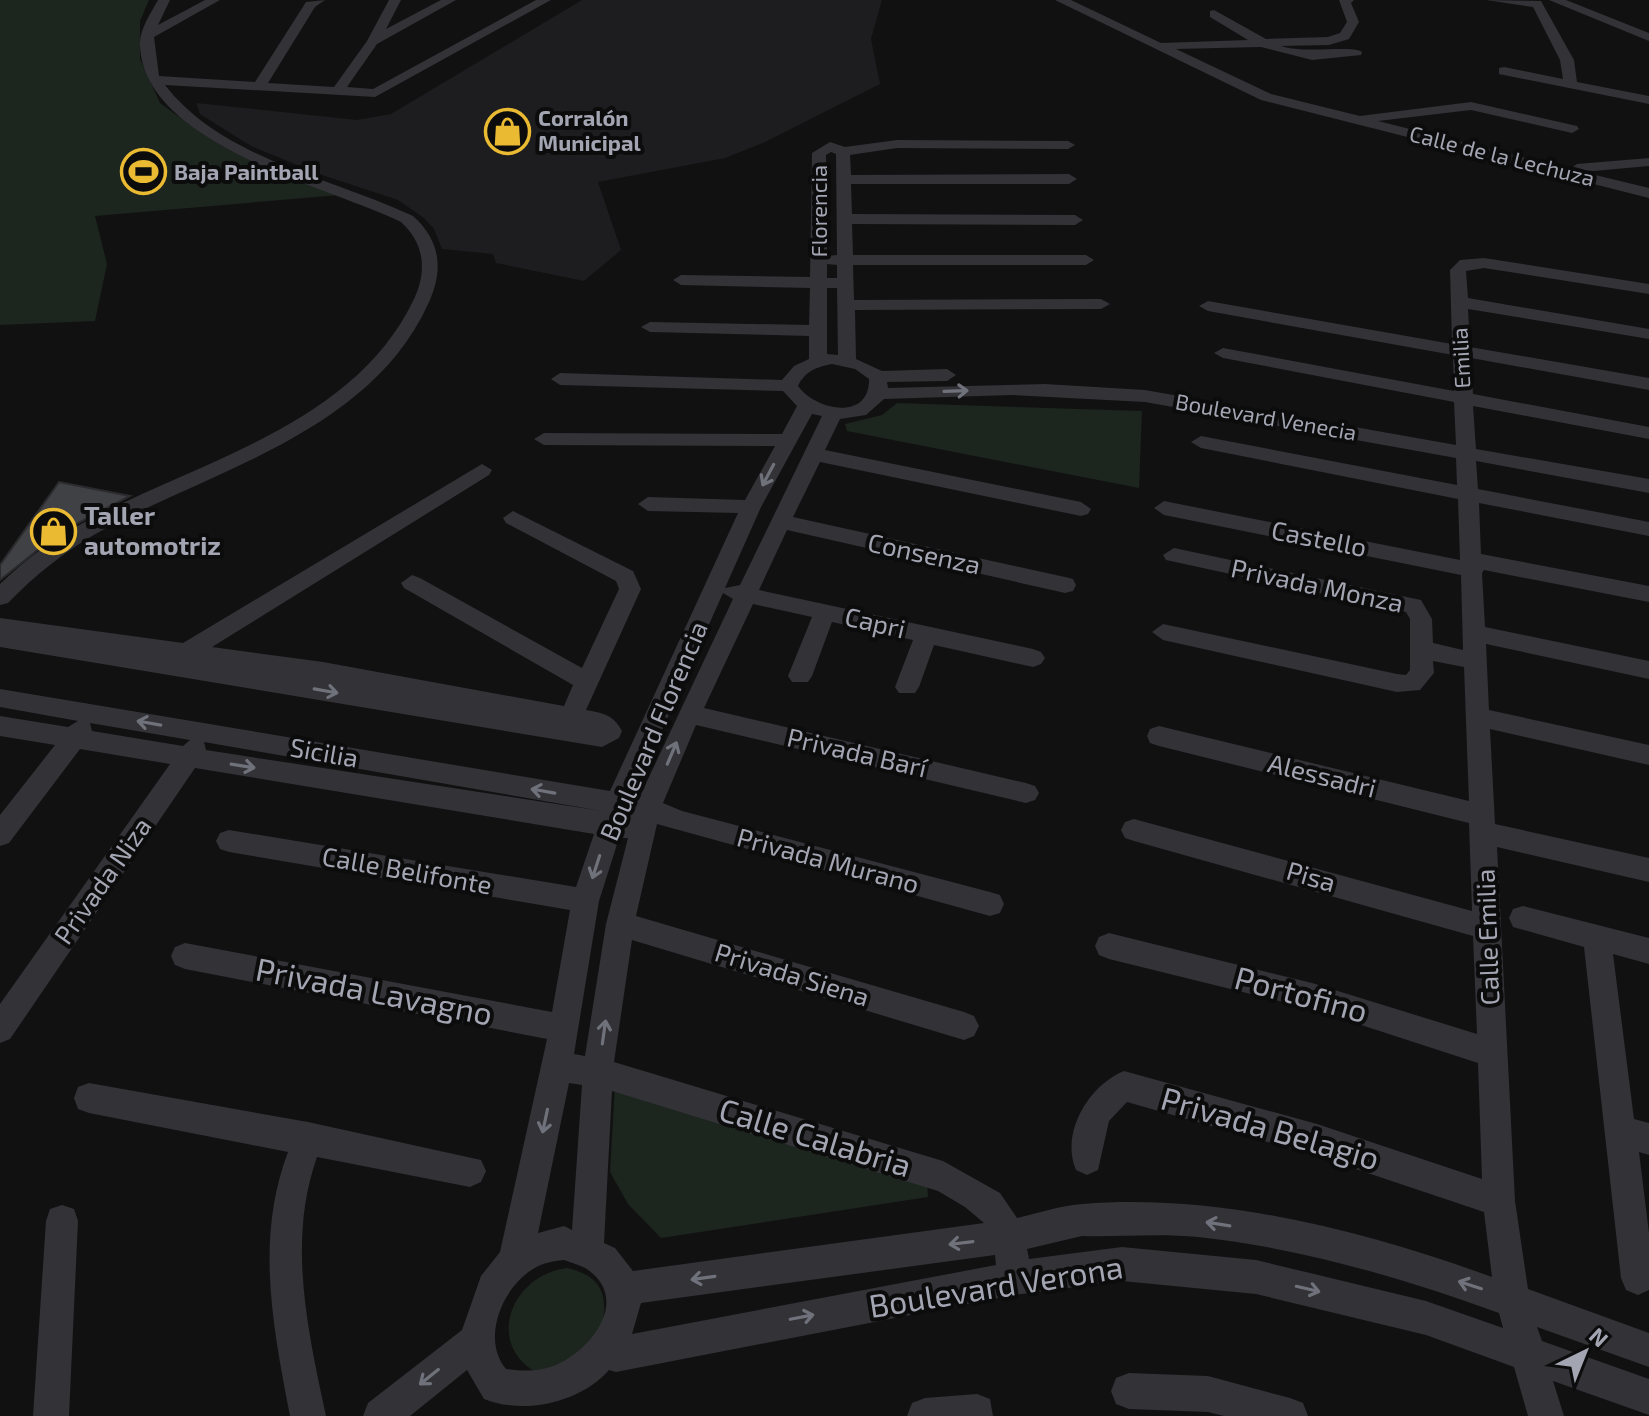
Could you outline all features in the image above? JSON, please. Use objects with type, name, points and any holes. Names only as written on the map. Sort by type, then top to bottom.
[{"type":"street","points":[[0,597],[67,542],[283,435],[341,397],[397,345],[425,295],[431,256],[420,229],[407,219],[206,131],[168,100],[153,80],[146,49],[148,35],[164,0]]},
{"type":"street","points":[[148,35],[214,0]]},
{"type":"street","points":[[259,87],[310,5],[319,0]]},
{"type":"street","points":[[338,91],[373,41],[395,0]]},
{"type":"street","points":[[373,41],[450,0]]},
{"type":"street","points":[[153,80],[384,91],[545,0]]},
{"type":"street","name":"Calle de la Lechuza","points":[[1061,0],[1266,97],[1649,193]]},
{"type":"street","points":[[1159,47],[1329,41],[1345,36],[1353,22],[1344,2],[1348,0]]},
{"type":"street","points":[[1492,0],[1538,2],[1567,60],[1571,86]]},
{"type":"street","points":[[1555,0],[1649,37]]},
{"type":"street","points":[[1214,14],[1261,43],[1297,57],[1356,52]]},
{"type":"street","points":[[1504,71],[1649,100]]},
{"type":"street","name":"Calle de la Lechuza","points":[[1355,120],[1448,106],[1471,106],[1572,129]]},
{"type":"street","points":[[843,152],[897,144],[1068,145]]},
{"type":"street","name":"Florencia","points":[[818,361],[819,153],[830,146],[843,152],[847,360]]},
{"type":"street","points":[[1567,171],[1592,165],[1649,162]]},
{"type":"street","points":[[843,180],[1069,179]]},
{"type":"street","points":[[845,219],[1075,220]]},
{"type":"street","points":[[820,260],[1086,260]]},
{"type":"street","name":"Emilia","points":[[1466,445],[1457,275],[1461,265],[1484,263],[1649,289]]},
{"type":"street","points":[[681,280],[845,283]]},
{"type":"street","points":[[1459,302],[1649,334]]},
{"type":"street","points":[[846,305],[1101,304]]},
{"type":"street","points":[[1208,306],[1649,384]]},
{"type":"street","points":[[650,327],[819,331]]},
{"type":"street","points":[[1223,353],[1649,433]]},
{"type":"street","points":[[560,379],[798,397],[833,413],[861,408],[878,385],[847,360],[818,361]]},
{"type":"street","name":"Boulevard Florencia","points":[[515,1261],[557,1067],[585,901],[613,814],[751,507],[787,440],[798,397],[795,373],[818,361]]},
{"type":"street","name":"Boulevard Venecia","points":[[878,385],[1089,390],[1649,470]]},
{"type":"street","name":"Boulevard Florencia","points":[[587,1249],[598,1072],[620,924],[689,714],[833,413]]},
{"type":"street","points":[[544,439],[787,440]]},
{"type":"street","points":[[1201,442],[1649,529]]},
{"type":"street","name":"Boulevard Venecia","points":[[1466,445],[1649,486]]},
{"type":"street","name":"Calle Emilia","points":[[1466,445],[1499,1201],[1512,1299],[1526,1356],[1546,1416]]},
{"type":"street","points":[[812,454],[1081,509]]},
{"type":"street","points":[[0,639],[177,658],[482,470]]},
{"type":"street","points":[[648,504],[751,507]]},
{"type":"street","name":"Castello","points":[[1164,508],[1649,594]]},
{"type":"street","points":[[0,626],[568,724],[630,589],[629,581],[625,576],[513,518]]},
{"type":"street","name":"Consenza","points":[[782,522],[1065,585]]},
{"type":"street","name":"Privada Monza","points":[[1174,555],[1413,606],[1420,612],[1424,650]]},
{"type":"street","points":[[412,583],[587,682]]},
{"type":"street","name":"Capri","points":[[716,589],[1033,658]]},
{"type":"street","points":[[800,676],[825,612]]},
{"type":"street","points":[[1163,632],[1397,683],[1412,684],[1417,680],[1422,673],[1424,650],[1476,661]]},
{"type":"street","points":[[1476,633],[1649,670]]},
{"type":"street","points":[[907,687],[926,635]]},
{"type":"street","name":"Sicilia","points":[[0,698],[206,733],[613,814]]},
{"type":"street","points":[[0,835],[12,799],[74,738],[93,714]]},
{"type":"street","name":"Privada Barí","points":[[689,714],[1026,793]]},
{"type":"street","points":[[1479,717],[1649,755]]},
{"type":"street","name":"Sicilia","points":[[0,726],[189,757],[652,819]]},
{"type":"street","name":"Privada Niza","points":[[0,1029],[206,733]]},
{"type":"street","name":"Alessadri","points":[[1159,736],[1649,870]]},
{"type":"street","name":"Privada Murano","points":[[652,819],[990,904]]},
{"type":"street","name":"Pisa","points":[[1134,830],[1487,927]]},
{"type":"street","name":"Calle Belifonte","points":[[229,841],[585,901]]},
{"type":"street","points":[[1523,918],[1649,951]]},
{"type":"street","name":"Privada Siena","points":[[620,924],[964,1026]]},
{"type":"street","points":[[1597,938],[1635,1135],[1638,1278]]},
{"type":"street","name":"Portofino","points":[[1109,946],[1312,996],[1491,1053]]},
{"type":"street","name":"Privada Lavagno","points":[[185,956],[564,1028]]},
{"type":"street","name":"Calle Calabria","points":[[557,1067],[598,1072],[943,1177],[990,1203],[1011,1236],[1014,1278]]},
{"type":"street","name":"Privada Belagio","points":[[1087,1159],[1093,1118],[1106,1096],[1124,1086],[1317,1140],[1499,1201]]},
{"type":"street","points":[[89,1098],[470,1171]]},
{"type":"street","points":[[308,1138],[289,1196],[285,1238],[291,1332],[308,1416]]},
{"type":"street","name":"Boulevard Verona","points":[[622,1289],[1011,1236],[1082,1220],[1197,1221],[1309,1241],[1429,1271],[1649,1350]]},
{"type":"street","points":[[51,1416],[62,1221]]},
{"type":"street","points":[[564,1243],[587,1249],[609,1264],[622,1289],[626,1310],[616,1355],[588,1396],[516,1409],[493,1383],[482,1363],[478,1339],[482,1310],[488,1296],[495,1282],[515,1261],[539,1247],[564,1243]]},
{"type":"street","name":"Boulevard Verona","points":[[616,1355],[1014,1278],[1122,1264],[1256,1277],[1426,1318],[1526,1356],[1649,1397]]},
{"type":"street","points":[[381,1416],[478,1339]]},
{"type":"street","points":[[1129,1391],[1208,1394],[1290,1416]]},
{"type":"street","points":[[925,1416],[977,1412]]},
{"type":"shaded area","name":"Baja Paintball","points":[[0,0],[149,0],[140,21],[140,59],[160,103],[207,137],[339,195],[95,216],[107,264],[95,321],[0,325]]},
{"type":"shaded area","name":"Corralón Municipal","points":[[582,0],[882,0],[871,39],[880,84],[765,142],[725,158],[598,182],[621,250],[584,281],[496,263],[493,254],[442,249],[434,229],[398,200],[319,174],[251,146],[200,114],[196,103],[357,120],[391,114]]},
{"type":"shaded area","points":[[897,403],[1142,411],[1139,488],[847,431],[845,424],[882,415]]},
{"type":"shaded area","points":[[615,1084],[927,1182],[928,1197],[661,1238],[628,1204],[610,1172]]},
{"type":"shaded area","points":[[567,1268],[592,1279],[603,1296],[604,1318],[599,1344],[541,1375],[523,1363],[513,1347],[509,1331],[511,1314],[518,1298],[531,1284],[547,1273]]},
{"type":"building","name":"Taller automotriz","points":[[59,482],[130,496],[59,533],[0,580],[0,565]]},
{"type":"place","name":"Corralón Municipal","points":[[507,131]]},
{"type":"place","name":"Baja Paintball","points":[[143,172]]},
{"type":"place","name":"Taller automotriz","points":[[53,531]]}]
